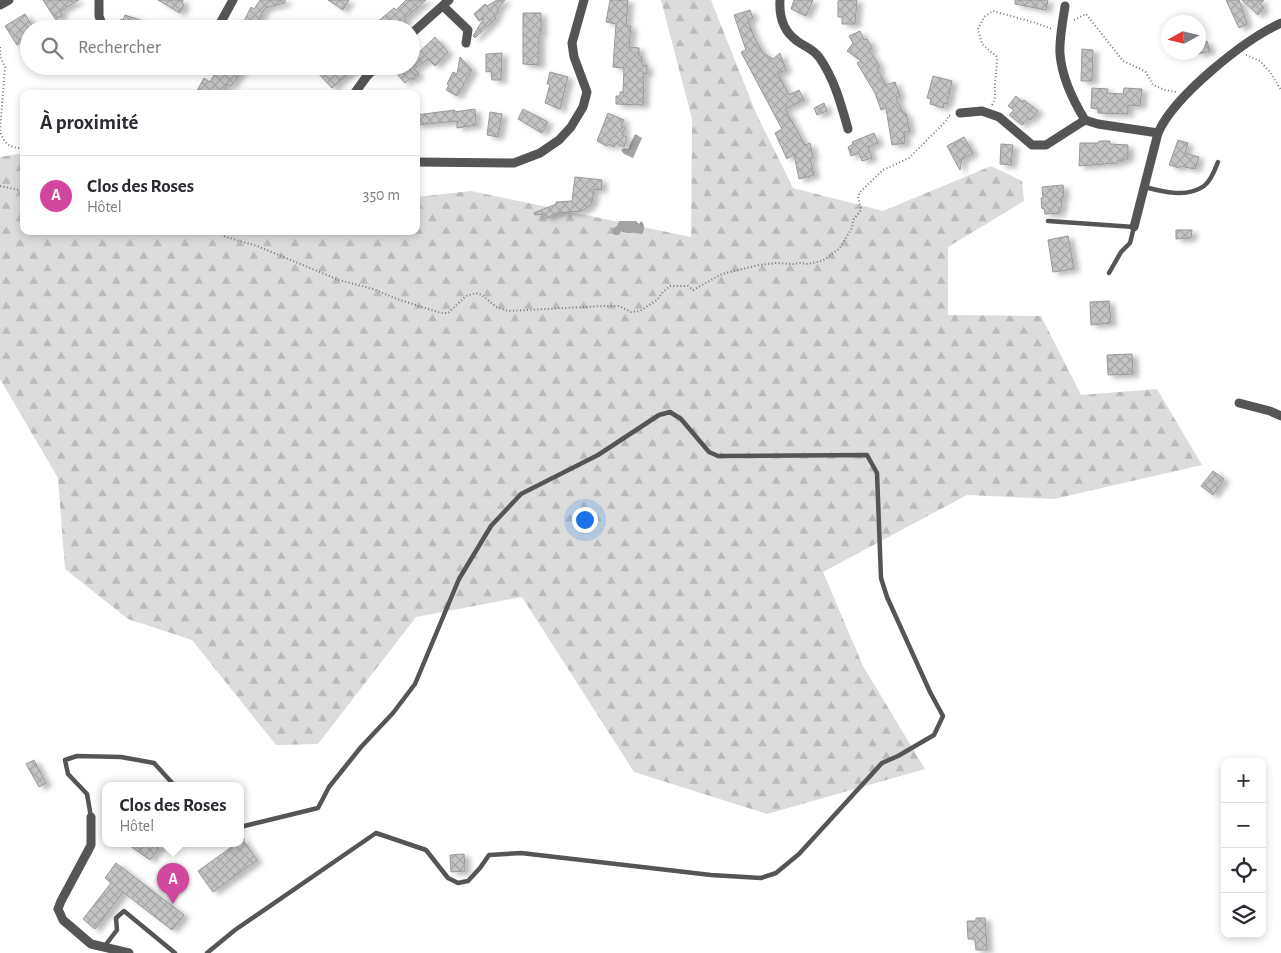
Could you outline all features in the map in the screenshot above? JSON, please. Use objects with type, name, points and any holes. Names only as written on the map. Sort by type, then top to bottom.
[{"type":"street","points":[[0,6],[9,0]]},
{"type":"street","points":[[99,0],[101,20]]},
{"type":"street","points":[[222,20],[233,0]]},
{"type":"street","points":[[420,162],[514,163],[540,153],[559,140],[571,127],[579,114],[587,92],[574,57],[572,43],[584,0]]},
{"type":"street","points":[[780,0],[779,13],[788,33],[797,42],[810,48],[825,67],[840,102],[848,129]]},
{"type":"street","points":[[420,26],[446,3],[468,30],[466,42]]},
{"type":"street","points":[[1065,6],[1060,53],[1071,98],[1085,120],[1098,124],[1158,133]]},
{"type":"street","points":[[1134,227],[1162,123],[1196,84],[1238,50],[1270,28],[1281,23]]},
{"type":"street","points":[[357,90],[368,75]]},
{"type":"street","points":[[960,113],[985,112],[999,117],[1032,144],[1046,144],[1085,120]]},
{"type":"street","points":[[1238,403],[1270,411],[1281,416]]},
{"type":"street","points":[[91,817],[92,845],[60,900],[58,909],[62,920],[91,944],[129,953]]},
{"type":"lane","points":[[1145,187],[1170,194],[1195,190],[1205,186],[1218,162]]},
{"type":"lane","points":[[1048,221],[1134,227],[1130,242],[1121,252],[1109,273]]},
{"type":"lane","points":[[207,953],[235,930],[376,833],[426,850],[448,878],[458,883],[468,881],[489,855],[513,854],[711,875],[761,878],[776,873],[799,854],[882,763],[934,735],[943,716],[930,692],[887,596],[881,578],[877,473],[868,455],[718,456],[708,452],[681,419],[670,412],[660,415],[598,455],[521,494],[491,526],[459,579],[416,684],[329,787],[318,808],[244,826]]},
{"type":"lane","points":[[91,817],[87,794],[68,774],[65,760],[77,756],[122,757],[154,763],[171,782]]},
{"type":"lane","points":[[104,947],[117,930],[116,918],[124,911],[175,953]]},
{"type":"path","points":[[985,112],[996,99],[997,57],[982,44],[978,29],[984,17],[993,12],[1036,23],[1053,30],[1063,28],[1066,24],[1086,14],[1123,61],[1145,71],[1153,85],[1165,90],[1187,94]]},
{"type":"path","points":[[0,47],[0,56],[5,67],[0,131],[8,145],[20,148]]},
{"type":"path","points":[[1238,50],[1250,58],[1260,61],[1270,72],[1281,90]]},
{"type":"path","points":[[223,235],[257,246],[339,280],[366,287],[441,313],[448,313],[466,296],[476,293],[482,294],[496,307],[508,312],[604,306],[619,306],[631,312],[640,311],[657,300],[670,286],[688,286],[693,290],[722,274],[759,265],[776,263],[808,264],[822,261],[839,249],[852,228],[852,220],[861,210],[858,196],[861,191],[884,170],[908,158],[947,120],[948,116],[960,113]]},
{"type":"path","points":[[0,186],[20,190]]},
{"type":"green space","points":[[661,0],[711,0],[756,113],[793,188],[883,211],[991,166],[1022,181],[1024,201],[948,247],[948,315],[1041,316],[1081,395],[1157,389],[1202,465],[1054,499],[967,495],[823,572],[863,666],[925,769],[767,814],[634,772],[522,597],[416,617],[318,744],[276,745],[192,640],[128,619],[65,569],[58,478],[0,379],[0,157],[20,154],[20,235],[420,235],[420,197],[471,191],[691,237],[692,119]]},
{"type":"water","points":[[635,134],[642,138],[633,158],[624,154],[621,150],[624,148],[628,149]]},
{"type":"water","points":[[619,221],[636,221],[639,224],[641,221],[644,226],[642,234],[621,231],[619,235],[615,235],[612,233],[612,229],[617,226]]},
{"type":"building","points":[[43,0],[79,0],[60,11],[62,15],[56,20]]},
{"type":"building","points":[[158,0],[183,0],[182,3],[184,5],[180,13]]},
{"type":"building","points":[[260,0],[285,0],[285,3],[265,8],[259,20],[244,20],[251,7],[254,9]]},
{"type":"building","points":[[328,0],[349,0],[343,10]]},
{"type":"building","points":[[406,0],[426,0],[404,19],[406,20],[380,20],[394,8],[396,10]]},
{"type":"building","points":[[497,0],[505,0],[494,15],[496,18],[475,38],[473,36],[484,18],[479,21],[474,14],[485,4],[487,6]]},
{"type":"building","points":[[610,0],[628,0],[626,26],[631,26],[629,47],[639,48],[642,65],[647,65],[647,74],[644,73],[643,105],[616,104],[616,96],[620,96],[620,92],[623,92],[624,68],[613,67],[616,24],[606,22]]},
{"type":"building","points":[[794,0],[813,0],[806,16],[791,9]]},
{"type":"building","points":[[857,0],[855,24],[842,24],[842,17],[838,17],[838,1]]},
{"type":"building","points":[[1015,0],[1048,0],[1046,10],[1015,4]]},
{"type":"building","points":[[1226,0],[1239,0],[1247,24],[1239,28]]},
{"type":"building","points":[[1242,0],[1264,0],[1260,4],[1264,8],[1258,15]]},
{"type":"building","points":[[750,10],[753,18],[748,20],[754,37],[763,53],[773,59],[780,53],[786,70],[778,74],[789,95],[799,90],[804,100],[785,109],[805,145],[810,143],[813,157],[810,158],[814,175],[799,179],[794,154],[787,159],[775,133],[782,129],[741,52],[746,50],[734,15]]},
{"type":"building","points":[[523,13],[541,13],[539,65],[523,64]]},
{"type":"building","points":[[25,14],[29,20],[20,20],[20,43],[17,45],[5,26]]},
{"type":"building","points":[[125,15],[140,20],[123,20]]},
{"type":"building","points":[[860,31],[864,40],[867,39],[872,48],[869,50],[880,67],[877,69],[886,85],[895,82],[900,97],[896,98],[903,113],[906,113],[910,132],[904,132],[905,143],[892,145],[886,108],[881,110],[875,93],[857,63],[861,61],[847,51],[853,43],[849,36]]},
{"type":"building","points":[[435,37],[448,52],[435,66],[428,59],[420,65],[420,51]]},
{"type":"building","points":[[1206,41],[1210,51],[1206,52]]},
{"type":"building","points":[[1082,49],[1093,50],[1092,81],[1081,81]]},
{"type":"building","points":[[502,53],[501,80],[492,80],[491,71],[486,72],[486,54]]},
{"type":"building","points":[[460,57],[472,70],[457,96],[446,90],[453,72],[457,74]]},
{"type":"building","points":[[550,72],[568,77],[560,109],[545,103],[550,84],[547,84]]},
{"type":"building","points":[[214,75],[239,75],[231,86],[228,84],[224,90],[197,90],[204,78],[210,82]]},
{"type":"building","points":[[320,75],[347,75],[332,88]]},
{"type":"building","points":[[398,75],[418,75],[413,80],[411,78],[405,83]]},
{"type":"building","points":[[933,76],[952,81],[947,104],[944,103],[943,108],[930,104],[931,99],[927,98]]},
{"type":"building","points":[[1092,88],[1108,89],[1107,93],[1123,94],[1124,88],[1142,89],[1140,106],[1128,105],[1128,114],[1098,113],[1098,109],[1091,108]]},
{"type":"building","points":[[1016,96],[1038,111],[1030,120],[1028,118],[1022,125],[1009,115],[1014,110],[1008,106]]},
{"type":"building","points":[[824,103],[827,111],[817,115],[814,108]]},
{"type":"building","points":[[475,109],[476,125],[457,128],[457,121],[420,125],[420,114],[455,110],[454,112]]},
{"type":"building","points":[[523,109],[548,122],[542,133],[518,119]]},
{"type":"building","points":[[490,112],[502,114],[498,137],[487,135]]},
{"type":"building","points":[[608,113],[624,120],[621,126],[625,128],[622,135],[627,137],[624,147],[616,143],[614,147],[609,144],[607,146],[597,141]]},
{"type":"building","points":[[874,133],[878,143],[868,147],[872,158],[862,161],[859,153],[851,156],[848,147],[853,144],[852,142]]},
{"type":"building","points":[[964,137],[973,153],[962,159],[960,170],[947,146]]},
{"type":"building","points":[[1178,140],[1188,143],[1185,153],[1199,157],[1195,169],[1169,165]]},
{"type":"building","points":[[1099,141],[1110,141],[1110,144],[1128,145],[1128,159],[1117,161],[1117,163],[1079,166],[1080,143],[1098,143]]},
{"type":"building","points":[[1001,144],[1013,145],[1011,165],[1000,164]]},
{"type":"building","points":[[575,177],[602,180],[601,190],[594,189],[592,202],[589,206],[582,211],[557,213],[547,218],[545,214],[535,215],[534,213],[556,204],[556,202],[572,201]]},
{"type":"building","points":[[1063,185],[1064,197],[1061,197],[1062,207],[1060,207],[1060,213],[1045,214],[1044,208],[1042,209],[1042,187]]},
{"type":"building","points":[[1176,230],[1192,230],[1191,238],[1176,239]]},
{"type":"building","points":[[1068,236],[1074,269],[1053,272],[1048,240]]},
{"type":"building","points":[[1109,301],[1111,323],[1091,325],[1090,302]]},
{"type":"building","points":[[1132,354],[1133,374],[1108,375],[1107,355]]},
{"type":"building","points":[[1213,471],[1224,479],[1213,495],[1201,486]]},
{"type":"building","points":[[34,760],[46,783],[39,787],[26,764]]},
{"type":"building","points":[[244,841],[257,860],[213,892],[198,871],[231,847],[244,847]]},
{"type":"building","points":[[132,847],[159,847],[150,860]]},
{"type":"building","points":[[464,854],[465,871],[451,872],[450,855]]},
{"type":"building","points":[[116,863],[184,915],[172,930],[123,892],[95,929],[83,919],[111,883],[105,878]]},
{"type":"building","points":[[976,918],[985,918],[987,950],[976,950],[975,939],[968,939],[967,921],[976,921]]},
{"type":"place","name":"Clos des Roses","points":[[173,904]]}]
